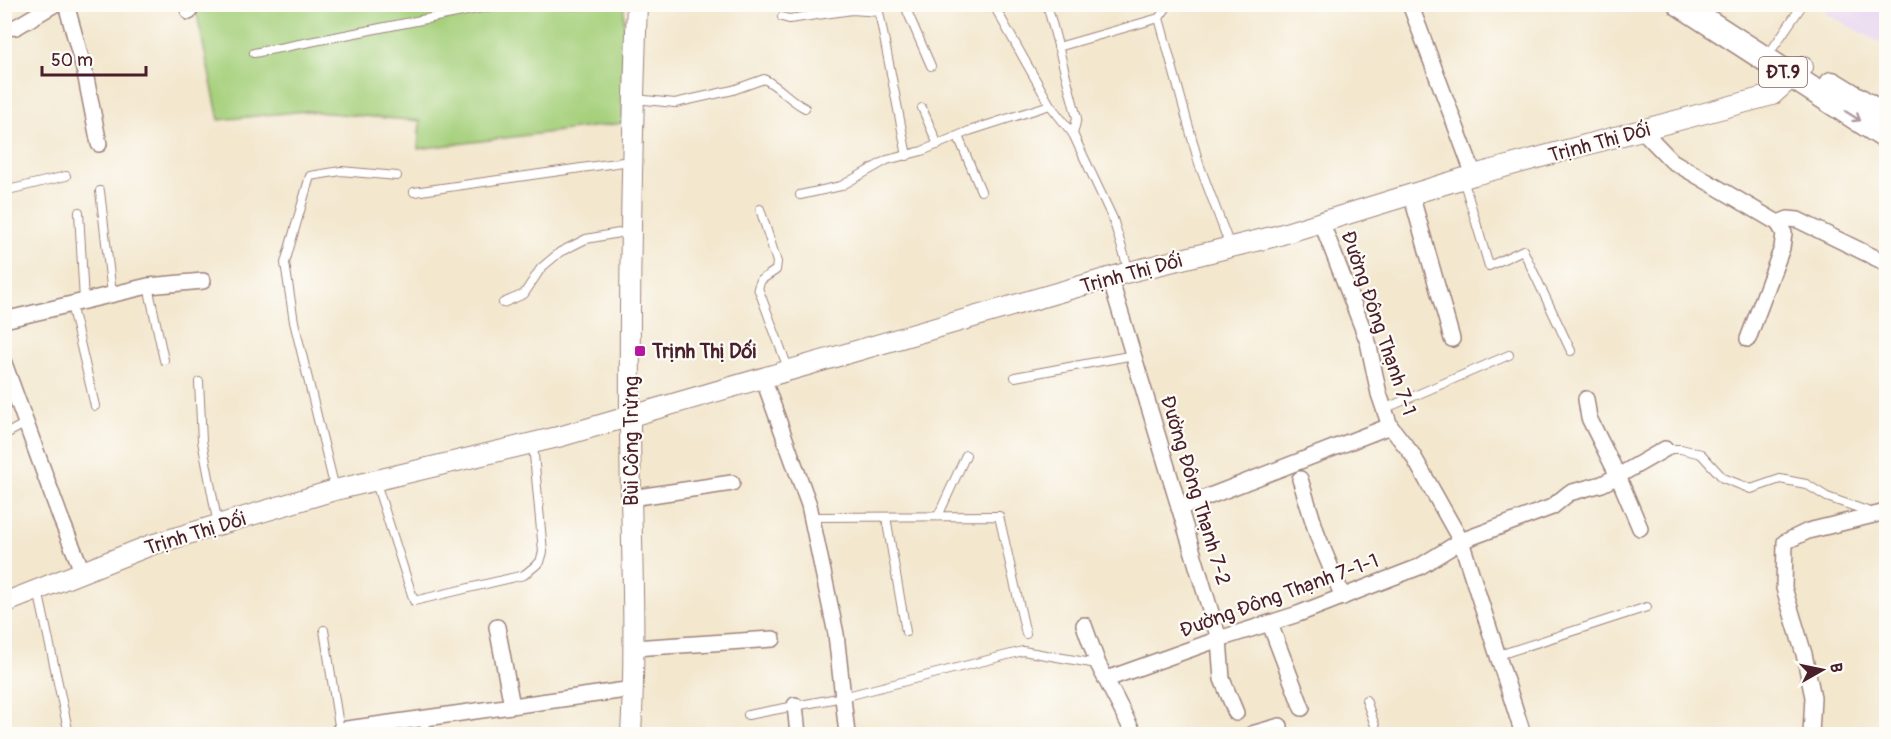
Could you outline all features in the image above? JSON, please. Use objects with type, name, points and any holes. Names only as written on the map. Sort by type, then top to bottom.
[{"type":"main road","name":"ĐT.9","points":[[1680,4],[1798,72],[1887,117]]},
{"type":"main road","name":"ĐT.9","points":[[1704,4],[1773,48],[1798,72],[1887,137]]},
{"type":"street","points":[[4,28],[16,27],[56,4]]},
{"type":"street","points":[[66,4],[85,73],[99,144]]},
{"type":"street","name":"Bùi Công Trừng","points":[[631,735],[633,648],[630,417],[631,161],[637,4]]},
{"type":"street","points":[[1410,4],[1468,177]]},
{"type":"street","name":"Trịnh Thị Dối","points":[[4,603],[151,545],[335,490],[533,444],[1110,278],[1231,247],[1468,177],[1772,95],[1798,72]]},
{"type":"street","points":[[1642,130],[1672,161],[1778,223],[1784,232],[1782,248],[1748,339]]},
{"type":"street","points":[[1412,194],[1452,339]]},
{"type":"street","points":[[1778,223],[1788,219],[1798,219],[1886,263]]},
{"type":"street","name":"Đường Đông Thạnh 7-1","points":[[1321,221],[1368,342],[1390,426],[1412,454],[1461,541],[1523,735]]},
{"type":"street","name":"Đường Đông Thạnh 7-2","points":[[1110,278],[1219,639],[1222,680],[1236,713]]},
{"type":"street","points":[[4,320],[148,285],[203,281]]},
{"type":"street","points":[[4,363],[83,573]]},
{"type":"street","points":[[763,378],[812,517],[836,634],[847,735]]},
{"type":"street","points":[[1586,399],[1589,418],[1618,476],[1640,528]]},
{"type":"street","points":[[1179,508],[1390,426]]},
{"type":"street","name":"Đường Đông Thạnh 7-1-1","points":[[1107,679],[1219,639],[1270,624],[1419,567],[1461,541],[1552,507],[1569,493],[1602,484],[1665,449]]},
{"type":"street","points":[[1300,479],[1318,537],[1343,597]]},
{"type":"street","points":[[631,498],[732,483]]},
{"type":"street","points":[[1811,735],[1813,697],[1804,654],[1784,588],[1785,542],[1808,531],[1882,513]]},
{"type":"street","points":[[1270,624],[1302,708]]},
{"type":"street","points":[[1084,625],[1098,664],[1134,735]]},
{"type":"street","points":[[497,627],[512,706]]},
{"type":"street","points":[[633,648],[773,639]]},
{"type":"street","points":[[340,732],[633,689]]},
{"type":"street","points":[[795,705],[798,735]]},
{"type":"street","points":[[1252,735],[1280,726]]},
{"type":"lane","points":[[254,53],[502,4]]},
{"type":"lane","points":[[904,4],[931,66]]},
{"type":"lane","points":[[993,4],[1050,105],[1073,134],[1113,219],[1129,273]]},
{"type":"lane","points":[[1047,4],[1077,118],[1073,134]]},
{"type":"lane","points":[[1058,47],[1159,18],[1169,4]]},
{"type":"lane","points":[[1773,48],[1803,4]]},
{"type":"lane","points":[[782,16],[789,19],[852,10],[879,12],[907,156]]},
{"type":"lane","points":[[1159,18],[1199,164],[1231,247]]},
{"type":"lane","points":[[634,99],[675,103],[733,90],[764,80],[778,86],[789,99],[805,108]]},
{"type":"lane","points":[[800,195],[841,186],[886,160],[907,156],[1050,105]]},
{"type":"lane","points":[[922,108],[938,145]]},
{"type":"lane","points":[[958,136],[981,190]]},
{"type":"lane","points":[[414,192],[631,161]]},
{"type":"lane","points":[[335,490],[294,322],[285,263],[310,177],[341,171],[397,176]]},
{"type":"lane","points":[[4,191],[66,176]]},
{"type":"lane","points":[[1468,177],[1489,266],[1523,250],[1571,351]]},
{"type":"lane","points":[[100,191],[112,294]]},
{"type":"lane","points":[[760,209],[777,262],[776,270],[761,280],[759,288],[789,370]]},
{"type":"lane","points":[[79,212],[77,303],[95,406]]},
{"type":"lane","points":[[503,303],[524,294],[542,268],[560,252],[586,240],[631,230]]},
{"type":"lane","points":[[148,285],[164,360]]},
{"type":"lane","points":[[1016,376],[1134,355]]},
{"type":"lane","points":[[1384,409],[1509,355]]},
{"type":"lane","points":[[199,382],[202,441],[218,526]]},
{"type":"lane","points":[[4,435],[26,423]]},
{"type":"lane","points":[[375,481],[414,601],[524,575],[540,562],[543,552],[533,444]]},
{"type":"lane","points":[[1665,449],[1682,449],[1701,454],[1724,478],[1751,489],[1780,479],[1806,484],[1827,497],[1882,513]]},
{"type":"lane","points":[[938,516],[966,455]]},
{"type":"lane","points":[[812,517],[999,516],[1026,634]]},
{"type":"lane","points":[[886,517],[906,632]]},
{"type":"lane","points":[[38,589],[69,735]]},
{"type":"lane","points":[[1499,655],[1647,607]]},
{"type":"lane","points":[[324,630],[340,732]]},
{"type":"lane","points":[[748,715],[843,697],[1023,651],[1098,664]]},
{"type":"lane","points":[[1366,700],[1378,735]]},
{"type":"lane","points":[[423,718],[426,735]]},
{"type":"shaded area","points":[[1833,5],[1886,5],[1886,46],[1824,12]]},
{"type":"green space","points":[[195,5],[624,5],[623,123],[418,149],[420,121],[305,111],[219,120]]},
{"type":"place","name":"Trịnh Thị Dối","points":[[640,351]]}]
